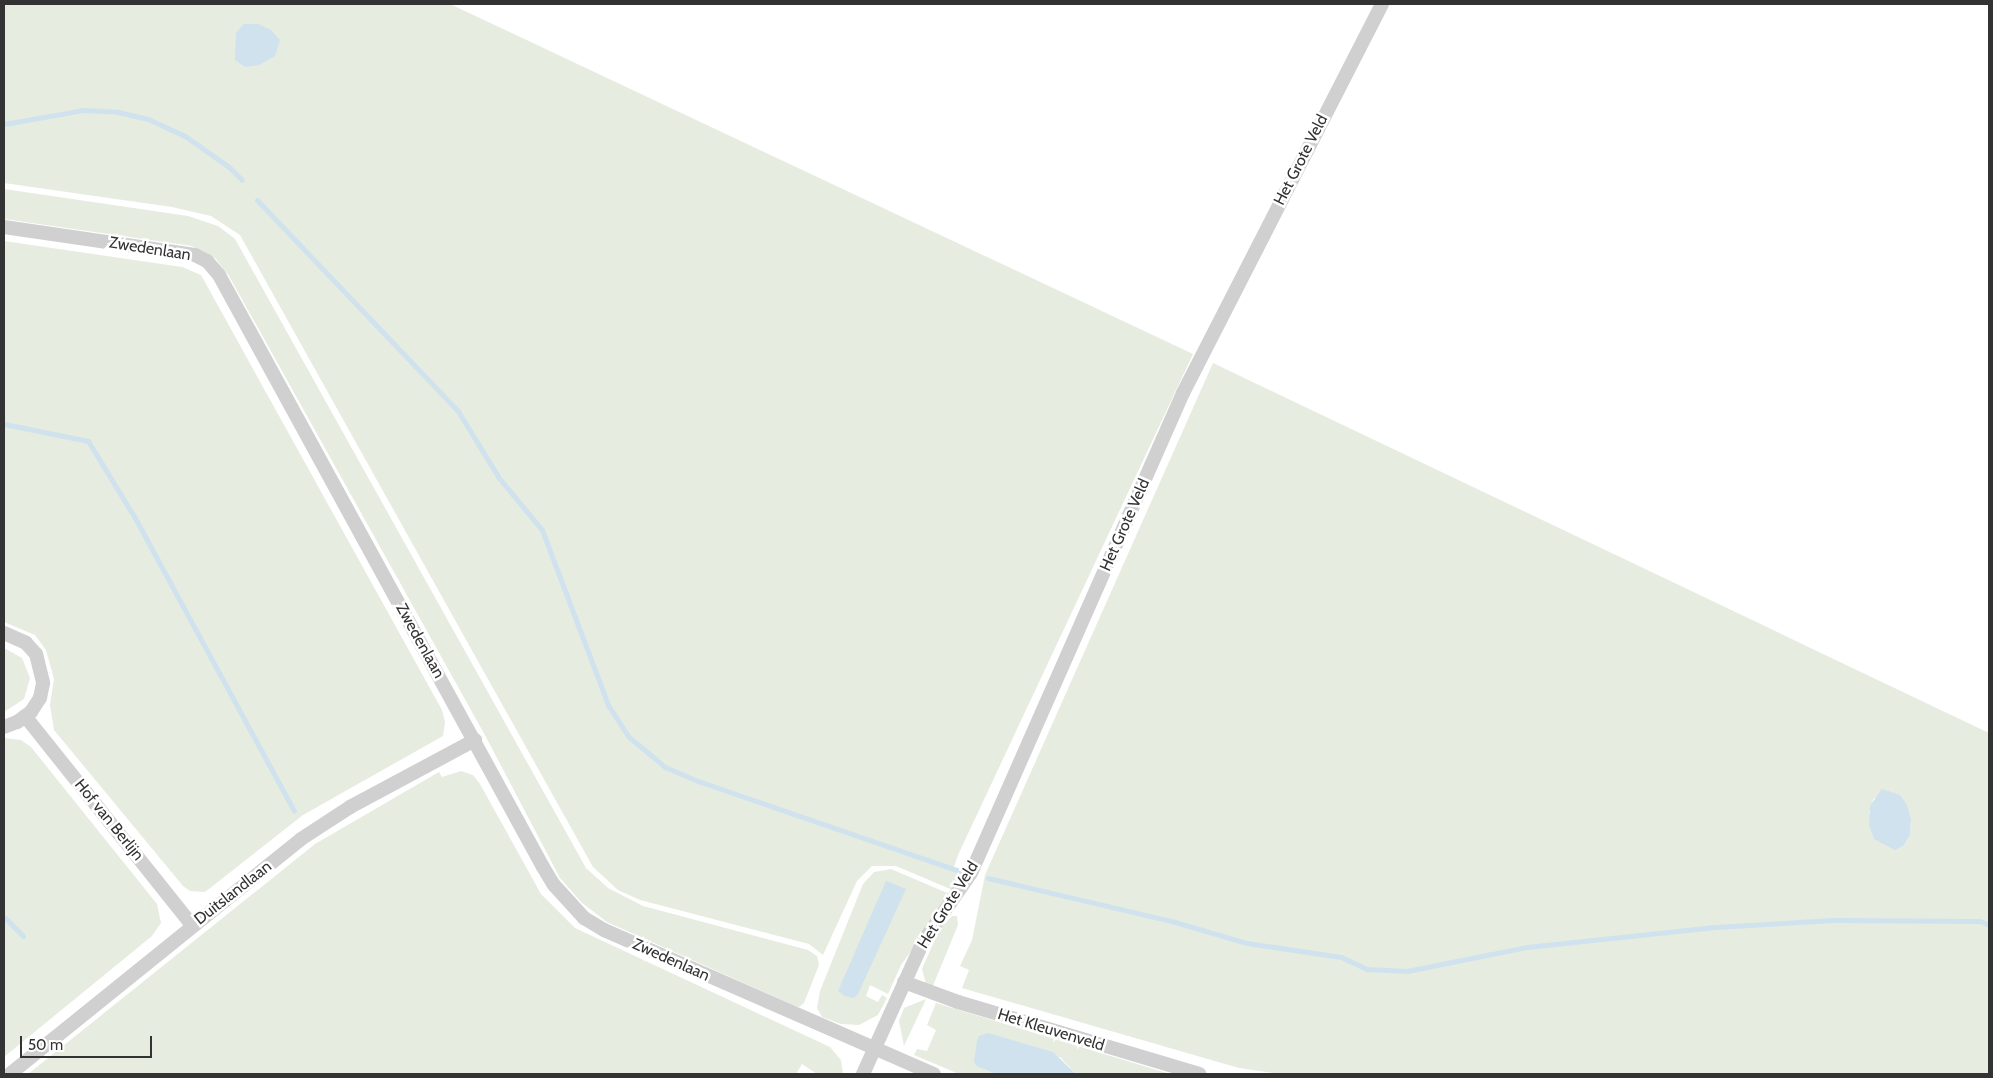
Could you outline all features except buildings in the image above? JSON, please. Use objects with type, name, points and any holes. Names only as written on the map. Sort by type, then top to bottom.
[{"type":"street","name":"Het Grote Veld","points":[[862,1074],[876,1048],[904,982],[932,927],[971,873],[1183,393],[1382,4]]},
{"type":"street","name":"Zwedenlaan","points":[[4,227],[196,255],[208,261],[219,275],[554,885],[584,918],[604,930],[934,1074]]},
{"type":"street","points":[[4,633],[26,643],[42,668],[40,698],[25,716],[4,727]]},
{"type":"street","name":"Hof van Berlijn","points":[[25,716],[192,925]]},
{"type":"street","name":"Duitslandlaan","points":[[10,1074],[192,925],[322,824],[474,740]]},
{"type":"street","name":"Het Kleuvenveld","points":[[904,982],[958,1002],[1199,1074]]},
{"type":"shaded area","points":[[4,4],[450,4],[1193,354],[958,855],[954,867],[967,871],[955,891],[896,866],[872,866],[857,881],[823,955],[809,944],[640,900],[618,890],[593,867],[240,235],[211,216],[172,207],[4,183]]},
{"type":"shaded area","points":[[4,189],[188,216],[218,226],[235,239],[586,868],[608,888],[643,906],[808,950],[817,956],[819,965],[804,1003],[799,1007],[793,1005],[607,922],[582,903],[560,878],[486,737],[229,276],[216,259],[192,246],[4,219]]},
{"type":"shaded area","points":[[4,241],[182,267],[201,275],[442,710],[445,722],[443,736],[303,815],[205,892],[190,891],[183,886],[54,730],[50,705],[54,679],[46,650],[35,635],[4,622]]},
{"type":"shaded area","points":[[1213,363],[1989,733],[1989,1074],[1273,1073],[1239,1068],[962,988],[969,970],[960,966],[972,940],[985,875]],"holes":[[[1874,798],[1911,820],[1910,835],[1904,845],[1869,813]]]},
{"type":"shaded area","points":[[4,648],[22,658],[30,678],[24,699],[4,712]]},
{"type":"shaded area","points":[[4,738],[21,740],[31,747],[157,904],[161,923],[152,936],[4,1057]]},
{"type":"shaded area","points":[[461,771],[473,775],[480,784],[541,894],[575,928],[830,1047],[841,1060],[843,1074],[817,1074],[802,1064],[796,1074],[28,1074],[315,844],[439,772],[442,777]]},
{"type":"shaded area","points":[[891,869],[952,895],[901,965],[888,994],[870,985],[866,996],[878,1002],[882,995],[887,998],[878,1015],[859,1025],[841,1024],[822,1017],[817,1008],[820,991],[863,884],[874,872]]},
{"type":"shaded area","points":[[952,916],[957,916],[958,925],[932,988],[926,984],[922,969],[939,930]]},
{"type":"shaded area","points":[[926,999],[904,1046],[899,1021],[904,1008]]},
{"type":"shaded area","points":[[936,1003],[1170,1074],[1076,1074],[1060,1057],[978,1067],[996,1074],[959,1074],[914,1055],[917,1049],[927,1051],[936,1030],[927,1025]]},
{"type":"water","points":[[244,24],[258,24],[271,30],[280,40],[275,56],[259,65],[245,67],[235,60],[236,33]]},
{"type":"water","points":[[1882,789],[1900,795],[1907,805],[1911,820],[1910,835],[1904,845],[1895,850],[1874,839],[1869,825],[1870,806]]},
{"type":"water","points":[[886,881],[906,889],[858,994],[854,998],[845,996],[838,991]]},
{"type":"water","points":[[988,1033],[1053,1052],[1076,1074],[996,1074],[978,1067],[974,1062],[977,1041],[979,1036]]},
{"type":"waterway","points":[[4,124],[83,110],[118,112],[148,119],[185,136],[229,167],[242,180]]},
{"type":"waterway","points":[[257,200],[458,411],[499,478],[542,530],[608,705],[629,737],[665,767],[701,782],[959,871]]},
{"type":"waterway","points":[[4,424],[88,441],[135,518],[294,811]]},
{"type":"waterway","points":[[988,878],[1175,922],[1247,943],[1341,957],[1367,969],[1407,971],[1527,947],[1715,927],[1833,920],[1980,921],[1989,925]]},
{"type":"waterway","points":[[4,917],[23,936]]}]
